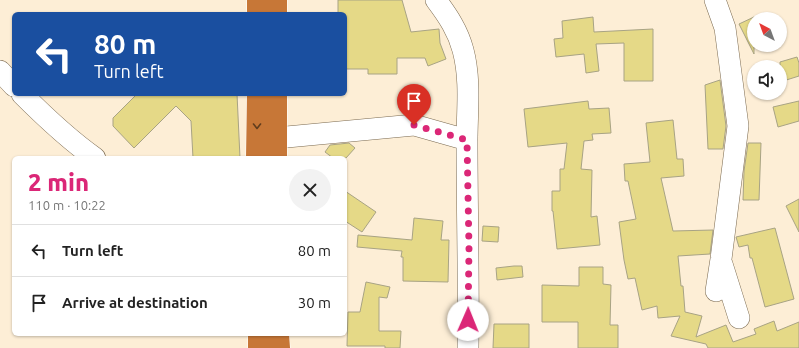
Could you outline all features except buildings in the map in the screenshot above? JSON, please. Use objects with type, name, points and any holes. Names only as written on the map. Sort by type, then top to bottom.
[{"type":"highway","points":[[258,0],[258,12]]},
{"type":"highway","points":[[276,0],[276,12]]},
{"type":"highway","points":[[257,156],[258,96]]},
{"type":"highway","points":[[276,96],[276,148]]},
{"type":"highway","points":[[259,336],[259,348]]},
{"type":"highway","points":[[278,336],[279,348]]},
{"type":"street","points":[[436,0],[450,18],[459,37],[463,50],[468,83],[468,348]]},
{"type":"street","points":[[716,0],[725,28],[738,126],[716,291]]},
{"type":"street","points":[[0,72],[12,84]]},
{"type":"street","points":[[24,96],[76,145],[92,156]]},
{"type":"street","points":[[276,148],[414,125],[467,140]]},
{"type":"street","points":[[721,259],[739,318]]},
{"type":"route","points":[[414,125],[467,140],[469,248],[468,320]]}]
